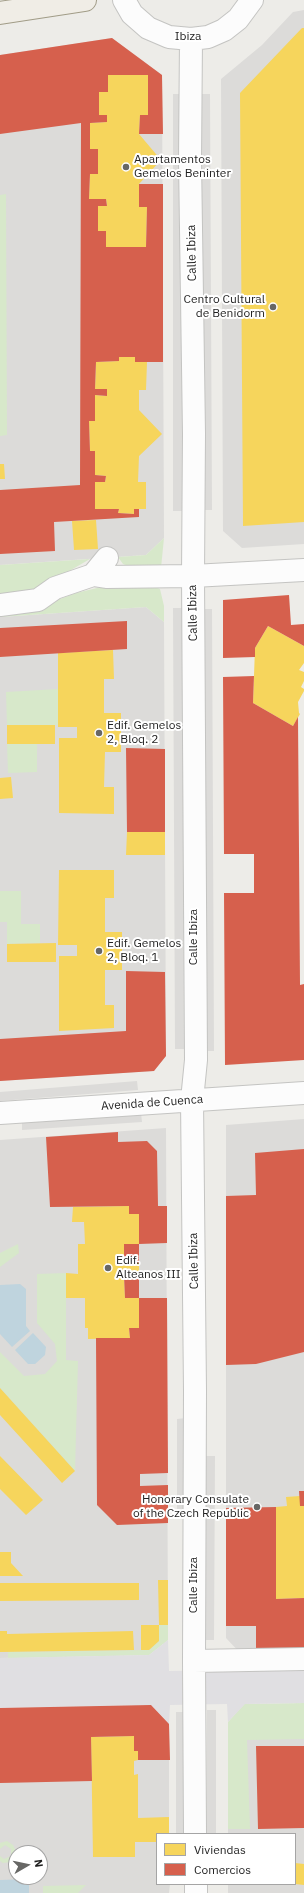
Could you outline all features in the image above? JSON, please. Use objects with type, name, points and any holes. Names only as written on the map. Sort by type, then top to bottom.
[{"type":"main road","points":[[0,13],[85,0]]},
{"type":"street","name":"Ibiza","points":[[124,0],[132,14],[148,28],[169,37],[191,39],[208,37],[224,30],[238,19],[252,0]]},
{"type":"street","name":"Calle Ibiza","points":[[191,39],[190,160],[194,434],[193,576],[196,1060],[192,1100],[195,1383],[195,1833]]},
{"type":"street","points":[[93,575],[107,558]]},
{"type":"street","points":[[0,605],[38,600],[55,588],[93,575],[106,577],[193,576],[304,570]]},
{"type":"street","name":"Avenida de Cuenca","points":[[0,1113],[304,1093]]},
{"type":"street","points":[[194,1661],[304,1659]]},
{"type":"shaded area","name":"Centro Cultural de Benidorm","points":[[304,10],[304,544],[242,548],[223,531],[221,79],[262,45],[293,12]]},
{"type":"shaded area","points":[[112,38],[162,75],[164,538],[146,555],[0,565],[0,55]]},
{"type":"shaded area","points":[[173,94],[182,94],[182,511],[173,511]]},
{"type":"shaded area","points":[[201,94],[210,94],[212,510],[203,510]]},
{"type":"shaded area","points":[[146,607],[164,622],[166,1056],[154,1071],[0,1081],[0,617]]},
{"type":"shaded area","points":[[173,608],[182,608],[184,1049],[175,1049]]},
{"type":"shaded area","points":[[203,609],[212,609],[214,1051],[205,1051]]},
{"type":"shaded area","points":[[137,1081],[138,1090],[0,1101],[0,1092]]},
{"type":"shaded area","points":[[141,1113],[142,1122],[22,1130],[22,1121]]},
{"type":"shaded area","points":[[304,1119],[304,1654],[242,1655],[226,1638],[226,1125]]},
{"type":"shaded area","points":[[166,1128],[168,1640],[149,1655],[0,1658],[0,1140]]},
{"type":"shaded area","points":[[186,1418],[186,1514],[177,1514],[177,1419]]},
{"type":"shaded area","points":[[206,1456],[215,1456],[214,1640],[205,1640]]},
{"type":"shaded area","points":[[168,1640],[169,1671],[304,1669],[304,1703],[245,1704],[228,1722],[227,1704],[170,1705],[169,1724],[151,1705],[0,1708],[0,1658],[149,1655]]},
{"type":"shaded area","points":[[304,1703],[304,1893],[228,1893],[228,1885],[296,1885],[296,1833],[228,1833],[228,1722]]},
{"type":"shaded area","points":[[151,1705],[169,1724],[169,1833],[156,1833],[156,1885],[170,1885],[169,1893],[0,1893],[0,1708]]},
{"type":"shaded area","points":[[207,1710],[216,1710],[216,1833],[207,1833]]},
{"type":"shaded area","points":[[176,1712],[184,1712],[185,1833],[176,1833]]},
{"type":"green space","points":[[6,194],[7,435],[0,436],[0,195]]},
{"type":"green space","points":[[164,538],[161,568],[128,566],[123,564],[118,557],[146,555]]},
{"type":"green space","points":[[90,559],[57,578],[34,594],[0,599],[0,565]]},
{"type":"green space","points":[[155,587],[160,589],[164,606],[164,622],[146,607],[0,617],[0,613],[43,611],[52,602],[76,593],[97,588]]},
{"type":"green space","points":[[58,689],[58,725],[7,725],[6,692]]},
{"type":"green space","points":[[7,744],[37,744],[37,772],[8,773]]},
{"type":"green space","points":[[0,891],[21,891],[21,924],[40,924],[40,943],[7,944],[7,922],[0,922]]},
{"type":"green space","points":[[18,1244],[19,1253],[0,1267],[0,1253]]},
{"type":"green space","points":[[66,1273],[66,1360],[78,1361],[75,1471],[0,1388],[0,1352],[24,1376],[45,1374],[57,1361],[55,1344],[37,1323],[37,1274]]},
{"type":"green space","points":[[159,1625],[168,1625],[168,1640],[149,1655],[8,1658],[8,1652],[149,1650],[159,1641]]},
{"type":"green space","points":[[304,1703],[304,1739],[247,1740],[250,1829],[228,1829],[228,1722],[244,1704]]},
{"type":"green space","points":[[7,1841],[13,1845],[8,1845],[8,1847],[5,1845],[0,1849],[0,1843]]},
{"type":"green space","points":[[0,1856],[4,1859],[8,1857],[8,1862],[3,1863],[0,1861]]},
{"type":"green space","points":[[86,1885],[78,1893],[43,1893],[43,1886]]},
{"type":"water","points":[[20,1284],[26,1289],[26,1326],[30,1331],[12,1347],[0,1334],[0,1285]]},
{"type":"water","points":[[33,1333],[46,1347],[45,1355],[35,1364],[28,1364],[15,1350]]},
{"type":"water","points":[[0,1880],[8,1880],[8,1885],[29,1885],[29,1893],[0,1893]]},
{"type":"building: Viviendas","name":"Centro Cultural de Benidorm","points":[[302,28],[304,28],[304,522],[243,526],[240,93]]},
{"type":"building: Viviendas","name":"Apartamentos Gemelos Beninter","points":[[108,75],[148,75],[148,115],[140,115],[139,134],[161,160],[139,184],[139,207],[147,207],[146,247],[106,247],[106,231],[98,231],[98,206],[107,206],[106,199],[89,199],[90,174],[98,174],[98,149],[90,149],[90,123],[107,122],[107,115],[99,115],[99,92],[108,92]]},
{"type":"building: Viviendas","points":[[119,357],[135,357],[135,362],[147,362],[146,390],[139,390],[139,410],[162,434],[139,456],[138,482],[146,482],[146,509],[134,509],[134,514],[118,513],[119,509],[95,509],[95,482],[105,482],[106,476],[95,475],[95,451],[90,451],[89,421],[95,421],[95,395],[107,396],[107,389],[95,389],[96,362],[119,361]]},
{"type":"building: Viviendas","points":[[0,464],[4,464],[5,479],[0,479]]},
{"type":"building: Viviendas","points":[[96,520],[98,549],[74,550],[72,521]]},
{"type":"building: Viviendas","points":[[268,626],[304,646],[304,663],[299,670],[304,672],[304,681],[301,687],[304,691],[298,702],[300,714],[293,726],[253,703],[255,648]]},
{"type":"building: Viviendas","name":"Edif. Gemelos 2, Bloq. 2","points":[[113,650],[114,679],[104,679],[104,713],[121,713],[121,752],[105,752],[104,787],[114,787],[114,814],[59,813],[59,738],[77,738],[77,727],[58,727],[58,653]]},
{"type":"building: Viviendas","points":[[7,725],[55,725],[55,744],[7,744]]},
{"type":"building: Viviendas","points":[[11,777],[13,798],[0,799],[0,778]]},
{"type":"building: Viviendas","points":[[127,832],[165,832],[165,855],[126,855]]},
{"type":"building: Viviendas","name":"Edif. Gemelos 2, Bloq. 1","points":[[59,870],[114,870],[114,898],[105,898],[105,932],[122,932],[122,970],[105,970],[105,1005],[114,1005],[114,1028],[59,1031],[59,956],[77,956],[77,945],[58,945]]},
{"type":"building: Viviendas","points":[[56,943],[56,962],[7,962],[7,944]]},
{"type":"building: Viviendas","name":"Edif. Alteanos III","points":[[129,1206],[129,1214],[139,1214],[139,1244],[124,1244],[124,1263],[139,1263],[139,1276],[124,1276],[125,1298],[139,1298],[139,1328],[129,1328],[130,1338],[88,1339],[88,1328],[85,1328],[85,1298],[66,1298],[66,1273],[78,1274],[78,1244],[85,1244],[84,1222],[72,1222],[73,1207]]},
{"type":"building: Viviendas","points":[[0,1388],[75,1471],[62,1483],[0,1415]]},
{"type":"building: Viviendas","points":[[0,1456],[43,1500],[26,1515],[0,1489]]},
{"type":"building: Viviendas","points":[[300,1496],[300,1506],[304,1506],[304,1598],[276,1599],[276,1507],[287,1506],[286,1497]]},
{"type":"building: Viviendas","points":[[0,1552],[11,1552],[11,1563],[23,1576],[0,1576]]},
{"type":"building: Viviendas","points":[[158,1580],[168,1580],[168,1625],[159,1625]]},
{"type":"building: Viviendas","points":[[0,1583],[139,1583],[139,1600],[0,1601]]},
{"type":"building: Viviendas","points":[[141,1625],[159,1625],[159,1641],[149,1650],[141,1650]]},
{"type":"building: Viviendas","points":[[0,1631],[7,1631],[7,1634],[133,1631],[134,1650],[0,1652]]},
{"type":"building: Viviendas","points":[[134,1736],[134,1751],[138,1751],[138,1760],[134,1761],[134,1775],[138,1774],[138,1818],[169,1817],[169,1833],[156,1833],[156,1842],[135,1842],[135,1857],[93,1857],[91,1737]]},
{"type":"building: Viviendas","points":[[296,1863],[304,1864],[304,1885],[296,1884]]},
{"type":"building: Comercios","points":[[112,38],[162,75],[163,134],[139,134],[140,115],[148,115],[148,75],[108,75],[108,92],[99,92],[99,115],[107,115],[107,122],[90,123],[90,149],[98,149],[98,174],[90,174],[89,199],[106,199],[107,206],[98,206],[98,231],[106,231],[106,247],[146,247],[147,207],[139,207],[139,184],[163,184],[163,362],[135,362],[135,357],[119,357],[119,361],[96,362],[95,389],[107,389],[107,396],[95,395],[95,421],[89,421],[90,451],[95,451],[95,475],[106,476],[105,482],[95,482],[95,509],[119,509],[118,513],[134,514],[134,509],[139,509],[139,517],[54,522],[55,551],[0,554],[0,490],[80,485],[81,123],[0,134],[0,55]]},
{"type":"building: Comercios","points":[[289,595],[291,625],[304,624],[304,646],[268,626],[255,648],[255,657],[223,658],[223,600]]},
{"type":"building: Comercios","points":[[127,621],[127,649],[0,657],[0,628]]},
{"type":"building: Comercios","points":[[254,676],[253,703],[293,726],[298,717],[300,985],[304,984],[304,1060],[225,1065],[224,893],[254,893],[254,854],[224,854],[223,677]]},
{"type":"building: Comercios","points":[[126,748],[165,749],[165,832],[127,832]]},
{"type":"building: Comercios","points":[[126,971],[165,972],[166,1056],[154,1071],[0,1081],[0,1039],[126,1031]]},
{"type":"building: Comercios","points":[[118,1132],[118,1142],[147,1141],[157,1151],[158,1206],[167,1206],[167,1243],[139,1244],[139,1214],[129,1214],[129,1206],[50,1207],[46,1137]]},
{"type":"building: Comercios","points":[[304,1149],[304,1352],[256,1364],[226,1365],[226,1196],[256,1195],[255,1153]]},
{"type":"building: Comercios","points":[[124,1244],[139,1244],[139,1263],[124,1263]]},
{"type":"building: Comercios","points":[[124,1276],[139,1276],[139,1298],[125,1298]]},
{"type":"building: Comercios","points":[[139,1298],[167,1298],[168,1473],[140,1474],[140,1486],[168,1485],[168,1523],[117,1525],[97,1505],[96,1338],[130,1338],[129,1328],[139,1328]]},
{"type":"building: Comercios","points":[[299,1491],[304,1491],[304,1506],[300,1506]]},
{"type":"building: Comercios","points":[[276,1507],[276,1599],[304,1598],[304,1654],[256,1654],[256,1626],[226,1626],[226,1508]]},
{"type":"building: Comercios","points":[[151,1705],[169,1724],[170,1760],[138,1760],[138,1751],[134,1751],[134,1736],[91,1737],[92,1781],[0,1783],[0,1708]]},
{"type":"building: Comercios","points":[[256,1746],[304,1746],[304,1828],[258,1829]]},
{"type":"place","name":"Apartamentos Gemelos Beninter","points":[[126,167]]},
{"type":"place","name":"Centro Cultural de Benidorm","points":[[273,307]]},
{"type":"place","name":"Edif. Gemelos 2, Bloq. 2","points":[[99,733]]},
{"type":"place","name":"Edif. Gemelos 2, Bloq. 1","points":[[99,951]]},
{"type":"place","name":"Edif. Alteanos III","points":[[108,1268]]},
{"type":"place","name":"Honorary Consulate of the Czech Republic","points":[[257,1507]]}]
